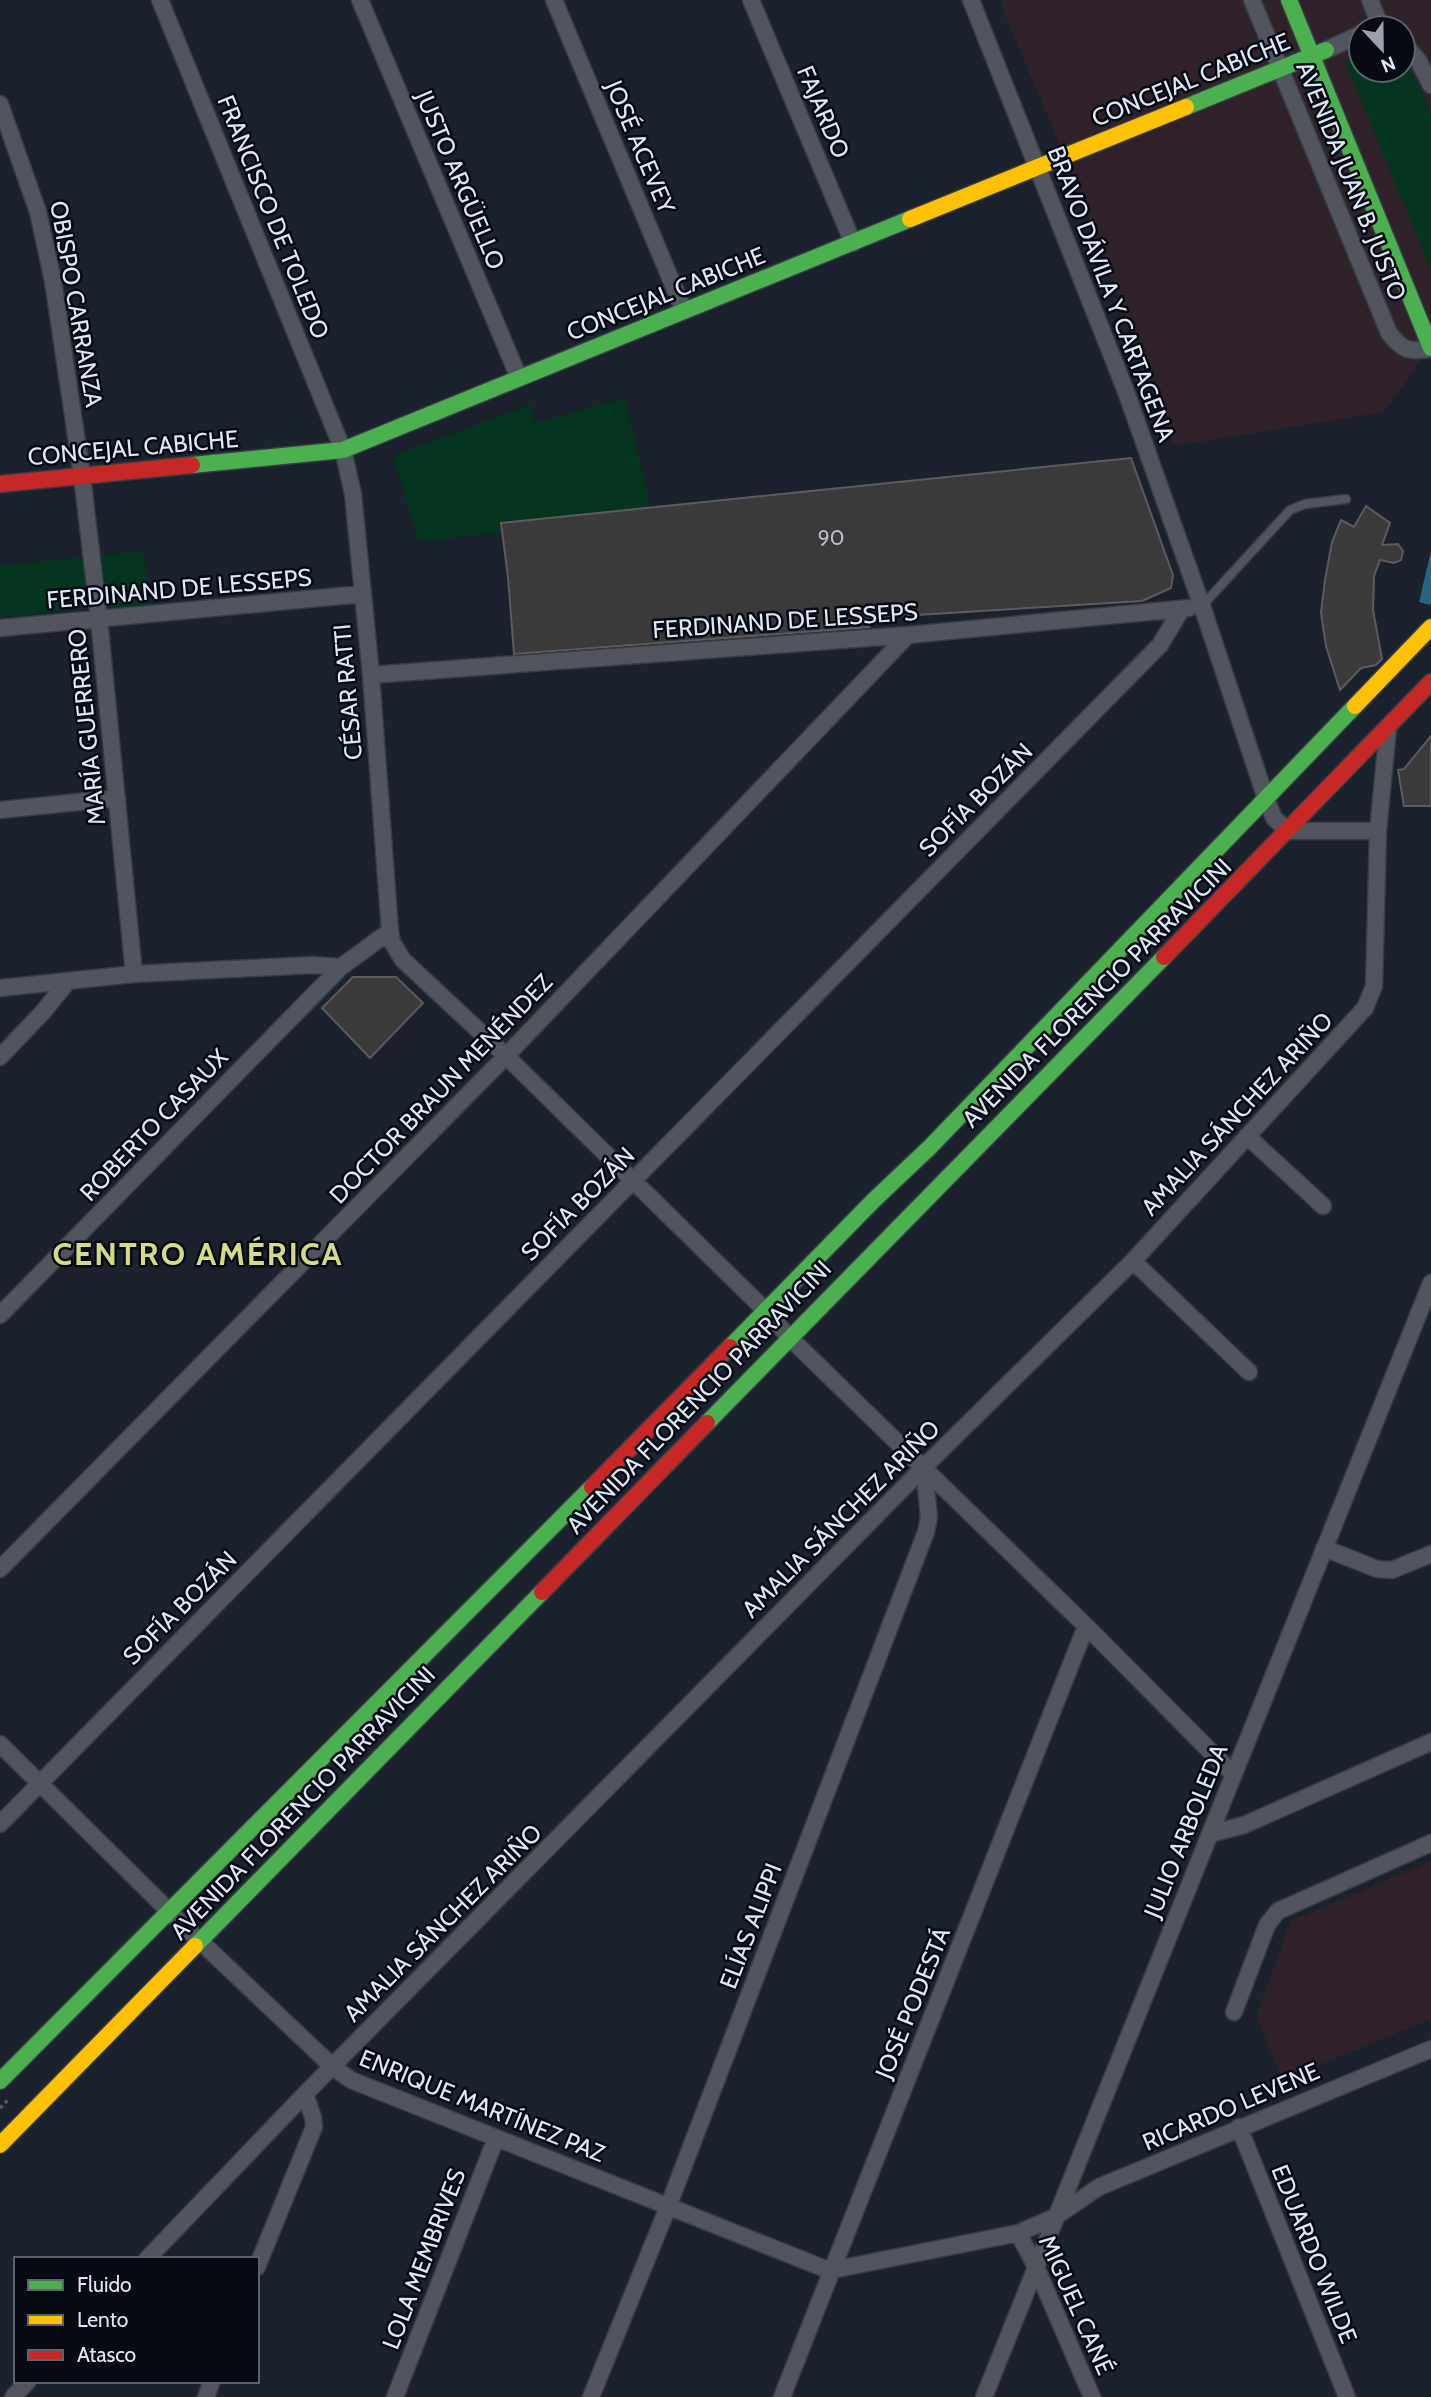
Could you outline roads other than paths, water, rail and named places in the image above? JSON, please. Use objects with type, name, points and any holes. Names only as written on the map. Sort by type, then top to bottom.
[{"type":"main road","name":"AVENIDA JUAN B. JUSTO","points":[[1289,0],[1319,52],[1431,306]]},
{"type":"main road","name":"AVENIDA JUAN B. JUSTO","points":[[1306,0],[1319,52],[1431,348]]},
{"type":"main road","name":"CONCEJAL CABICHE","points":[[0,484],[343,450],[1319,52]]},
{"type":"main road","name":"AVENIDA FLORENCIO PARRAVICINI","points":[[0,2081],[948,1129],[1431,627]]},
{"type":"main road","name":"AVENIDA FLORENCIO PARRAVICINI","points":[[0,2145],[1431,682]]},
{"type":"street","name":"FRANCISCO DE TOLEDO","points":[[160,0],[343,450]]},
{"type":"street","name":"JUSTO ARGÜELLO","points":[[360,0],[519,378]]},
{"type":"street","name":"JOSÉ ACEVEY","points":[[554,0],[684,311]]},
{"type":"street","name":"FAJARDO","points":[[751,0],[853,243]]},
{"type":"street","name":"BRAVO DÁVILA Y CARTAGENA","points":[[971,0],[1125,389],[1202,606],[1266,799],[1275,818],[1288,831]]},
{"type":"street","name":"AVENIDA JUAN B. JUSTO","points":[[1252,0],[1389,333],[1399,345],[1413,352],[1431,348]]},
{"type":"street","points":[[1319,52],[1347,40]]},
{"type":"street","points":[[1417,59],[1431,85]]},
{"type":"street","name":"OBISPO CARRANZA","points":[[0,103],[38,212],[53,282],[82,476]]},
{"type":"street","name":"CÉSAR RATTI","points":[[343,450],[353,494],[371,676],[390,932]]},
{"type":"street","name":"MARÍA GUERRERO","points":[[82,476],[134,974]]},
{"type":"street","name":"FERDINAND DE LESSEPS","points":[[0,628],[362,594]]},
{"type":"street","name":"FERDINAND DE LESSEPS","points":[[371,676],[908,635],[1202,606]]},
{"type":"street","name":"SOFÍA BOZÁN","points":[[0,1824],[1160,645],[1181,610]]},
{"type":"street","name":"DOCTOR BRAUN MENÉNDEZ","points":[[0,1569],[506,1056],[908,635]]},
{"type":"street","name":"AMALIA SÁNCHEZ ARIÑO","points":[[149,2257],[305,2094],[924,1466],[1133,1261],[1365,1008],[1374,986],[1378,831],[1388,728]]},
{"type":"street","points":[[0,810],[117,798]]},
{"type":"street","points":[[1288,831],[1378,831]]},
{"type":"street","points":[[390,932],[392,942],[403,960],[506,1056],[765,1310],[789,1337],[924,1466],[1233,1774]]},
{"type":"street","name":"ROBERTO CASAUX","points":[[0,1315],[341,967],[390,932]]},
{"type":"street","points":[[0,988],[134,974],[312,965],[341,967]]},
{"type":"street","points":[[0,1056],[68,982]]},
{"type":"street","points":[[1247,1136],[1323,1206]]},
{"type":"street","points":[[1133,1261],[1249,1372]]},
{"type":"street","name":"JULIO ARBOLEDA","points":[[984,2397],[1431,1283]]},
{"type":"street","name":"ELÍAS ALIPPI","points":[[591,2397],[668,2207],[926,1532],[929,1517],[924,1466]]},
{"type":"street","points":[[1324,1548],[1377,1569],[1392,1570],[1431,1554]]},
{"type":"street","name":"JOSÉ PODESTÁ","points":[[782,2397],[1086,1626]]},
{"type":"street","points":[[1210,1834],[1244,1825],[1431,1742]]},
{"type":"street","name":"ENRIQUE MARTÍNEZ PAZ","points":[[0,1744],[200,1942],[333,2067],[351,2080],[832,2270]]},
{"type":"street","points":[[1234,2012],[1267,1925],[1278,1911],[1431,1843]]},
{"type":"street","name":"RICARDO LEVENE","points":[[1055,2217],[1099,2187],[1431,2049]]},
{"type":"street","points":[[259,2262],[314,2127],[305,2094]]},
{"type":"street","name":"EDUARDO WILDE","points":[[1239,2127],[1347,2397]]},
{"type":"street","name":"LOLA MEMBRIVES","points":[[395,2397],[496,2138]]},
{"type":"street","points":[[832,2270],[1018,2233],[1055,2217]]},
{"type":"street","name":"MIGUEL CANÉ","points":[[1018,2233],[1036,2267],[1092,2397]]},
{"type":"street","points":[[13,2397],[27,2383]]},
{"type":"lane","points":[[1202,606],[1290,510],[1305,504],[1346,499]]},
{"type":"water","points":[[1431,551],[1431,602],[1430,605],[1419,602]]},
{"type":"district","name":"CENTRO AMÉRICA","points":[[198,1254]]}]
